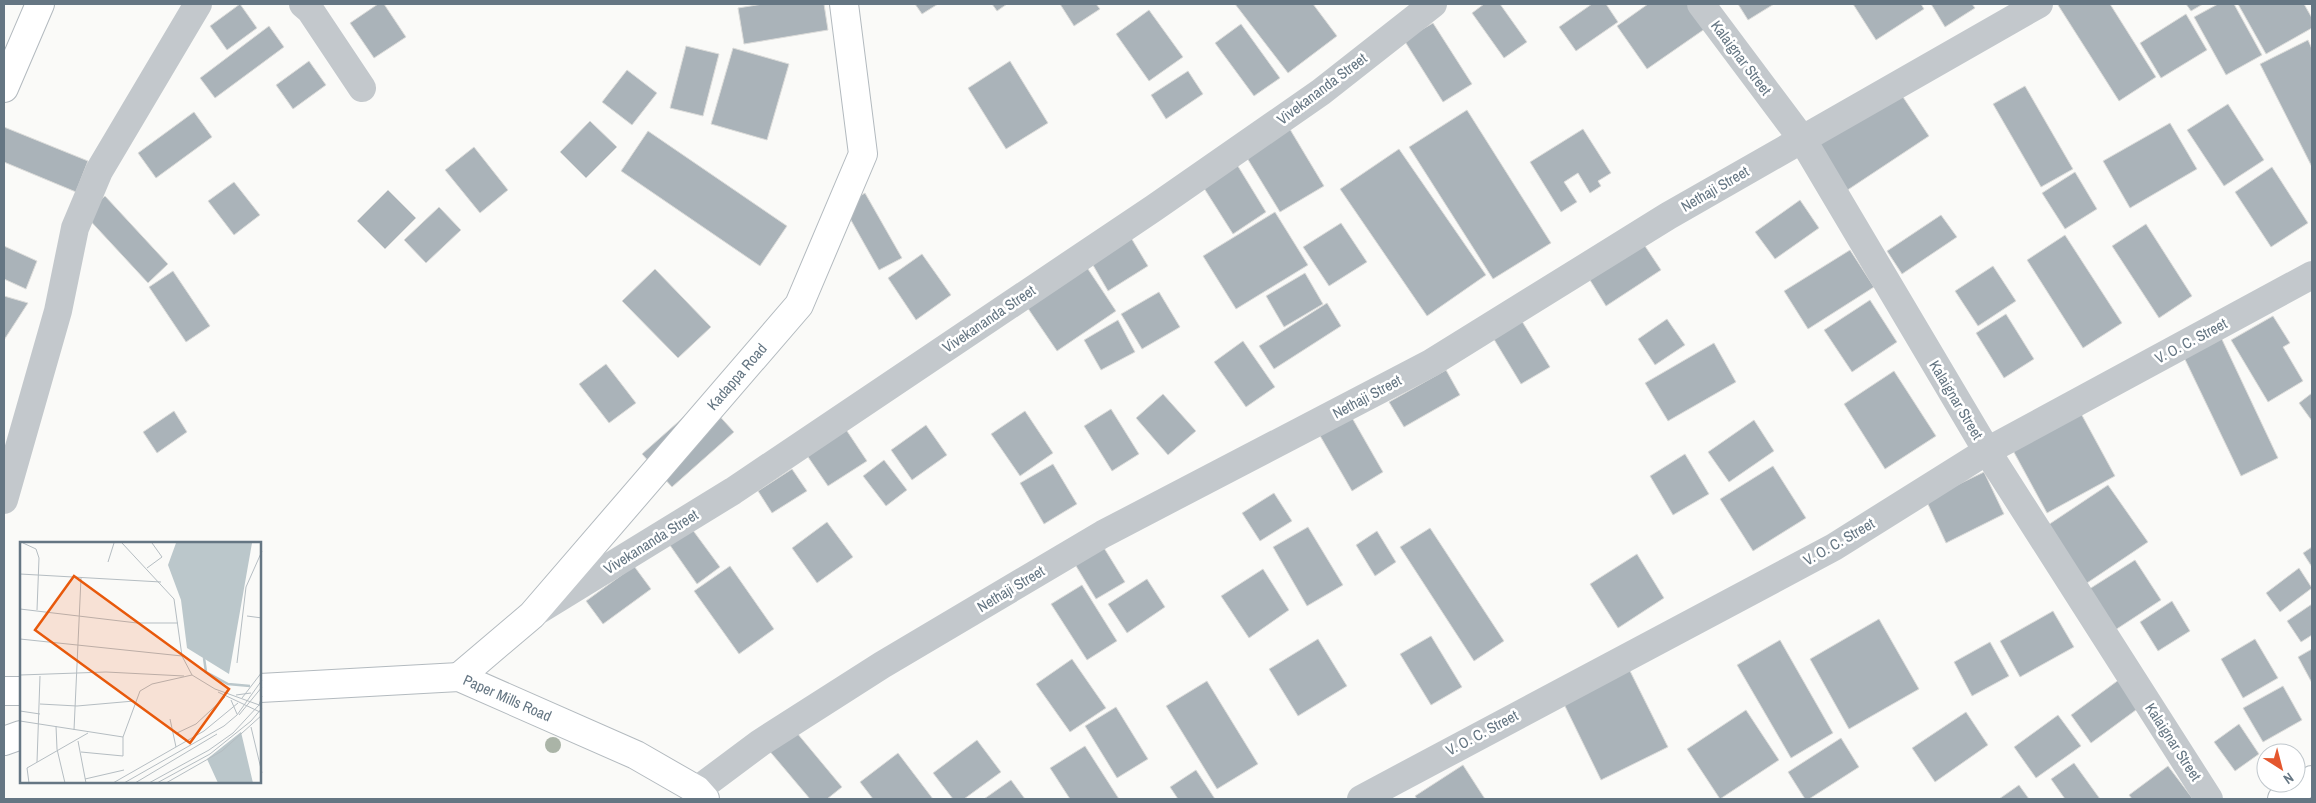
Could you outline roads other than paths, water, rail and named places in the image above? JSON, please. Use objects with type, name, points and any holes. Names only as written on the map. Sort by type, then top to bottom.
[{"type":"main road","points":[[4,88],[40,4]]},
{"type":"main road","name":"Kadappa Road","points":[[459,677],[532,615],[798,305],[863,154],[846,6]]},
{"type":"main road","name":"Paper Mills Road","points":[[261,688],[459,677],[636,754],[701,795]]},
{"type":"main road","points":[[4,691],[20,691]]},
{"type":"main road","points":[[4,741],[20,735]]},
{"type":"main road","points":[[2282,799],[2312,780]]},
{"type":"street","points":[[4,500],[58,310],[75,228],[100,171],[198,4]]},
{"type":"street","points":[[303,4],[310,10],[362,88]]},
{"type":"street","name":"Vivekananda Street","points":[[532,615],[733,491],[1154,208],[1321,92],[1433,4]]},
{"type":"street","name":"Kalaignar Street","points":[[1701,4],[1802,139],[1987,451],[2209,799]]},
{"type":"street","name":"Nethaji Street","points":[[701,795],[760,743],[882,665],[1052,564],[1103,534],[1431,364],[1668,216],[2039,4]]},
{"type":"street","name":"V. O. C. Street","points":[[1361,799],[1834,547],[1987,451],[2312,275]]}]
